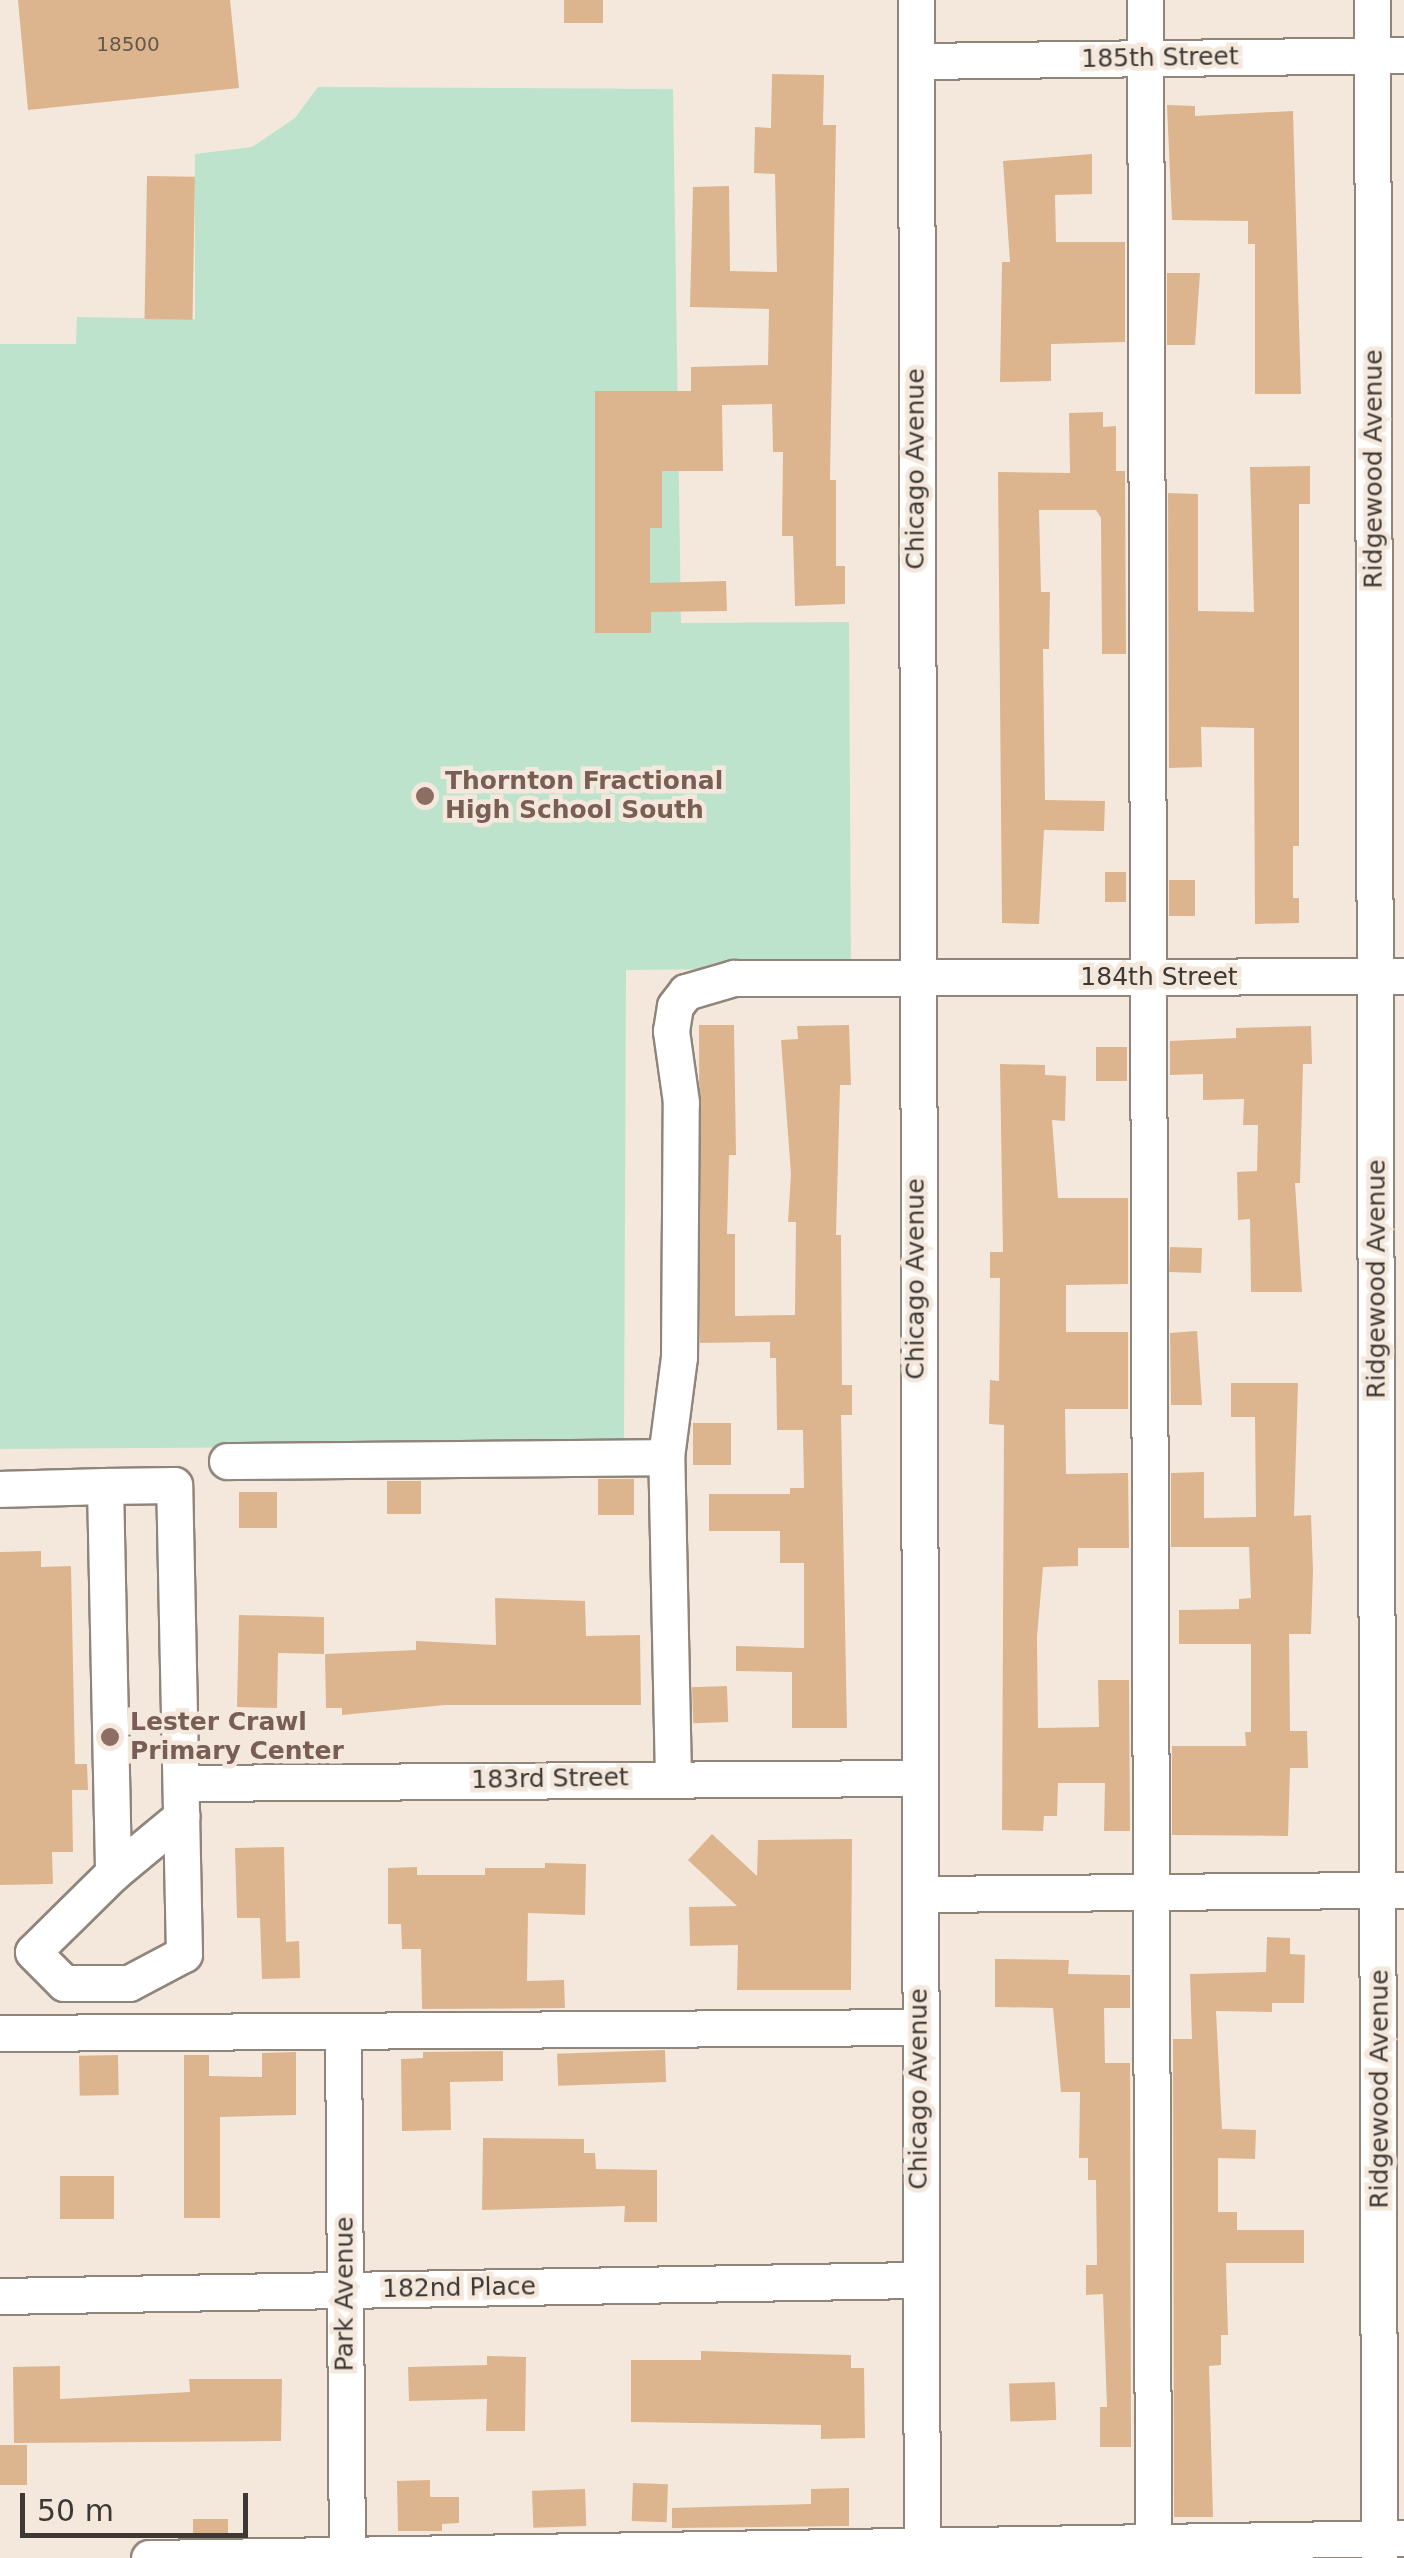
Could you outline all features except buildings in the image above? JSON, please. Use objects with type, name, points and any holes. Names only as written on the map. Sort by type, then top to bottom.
[{"type":"street","name":"Chicago Avenue","points":[[916,0],[914,978],[922,2550]]},
{"type":"street","points":[[1146,0],[1153,2539]]},
{"type":"street","name":"Ridgewood Avenue","points":[[1372,0],[1388,55],[1392,1890],[1388,2545]]},
{"type":"street","name":"185th Street","points":[[917,60],[1388,55]]},
{"type":"street","name":"184th Street","points":[[666,1457],[679,1357],[681,1102],[673,1063],[675,1006],[700,983],[716,979],[1390,976]]},
{"type":"street","points":[[227,1461],[666,1457],[673,1778]]},
{"type":"street","points":[[0,1489],[174,1485],[182,1799],[184,1954],[129,1983],[64,1983],[33,1952],[182,1799]]},
{"type":"street","points":[[105,1486],[114,1873]]},
{"type":"street","name":"183rd Street","points":[[182,1799],[673,1778],[918,1778]]},
{"type":"street","points":[[920,1894],[1392,1890]]},
{"type":"street","points":[[0,2033],[920,2027]]},
{"type":"street","name":"Park Avenue","points":[[344,2031],[347,2556]]},
{"type":"street","name":"182nd Place","points":[[0,2296],[919,2280]]},
{"type":"street","points":[[149,2558],[922,2550],[1153,2539],[1388,2545]]},
{"type":"green space","name":"Thornton Fractional High School South","points":[[318,87],[673,89],[681,623],[849,622],[851,968],[626,970],[624,1445],[0,1449],[0,344],[76,344],[77,317],[195,319],[195,154],[252,147],[295,118]]},
{"type":"place","name":"Thornton Fractional High School South","points":[[425,796]]},
{"type":"place","name":"Lester Crawl Primary Center","points":[[110,1737]]}]
